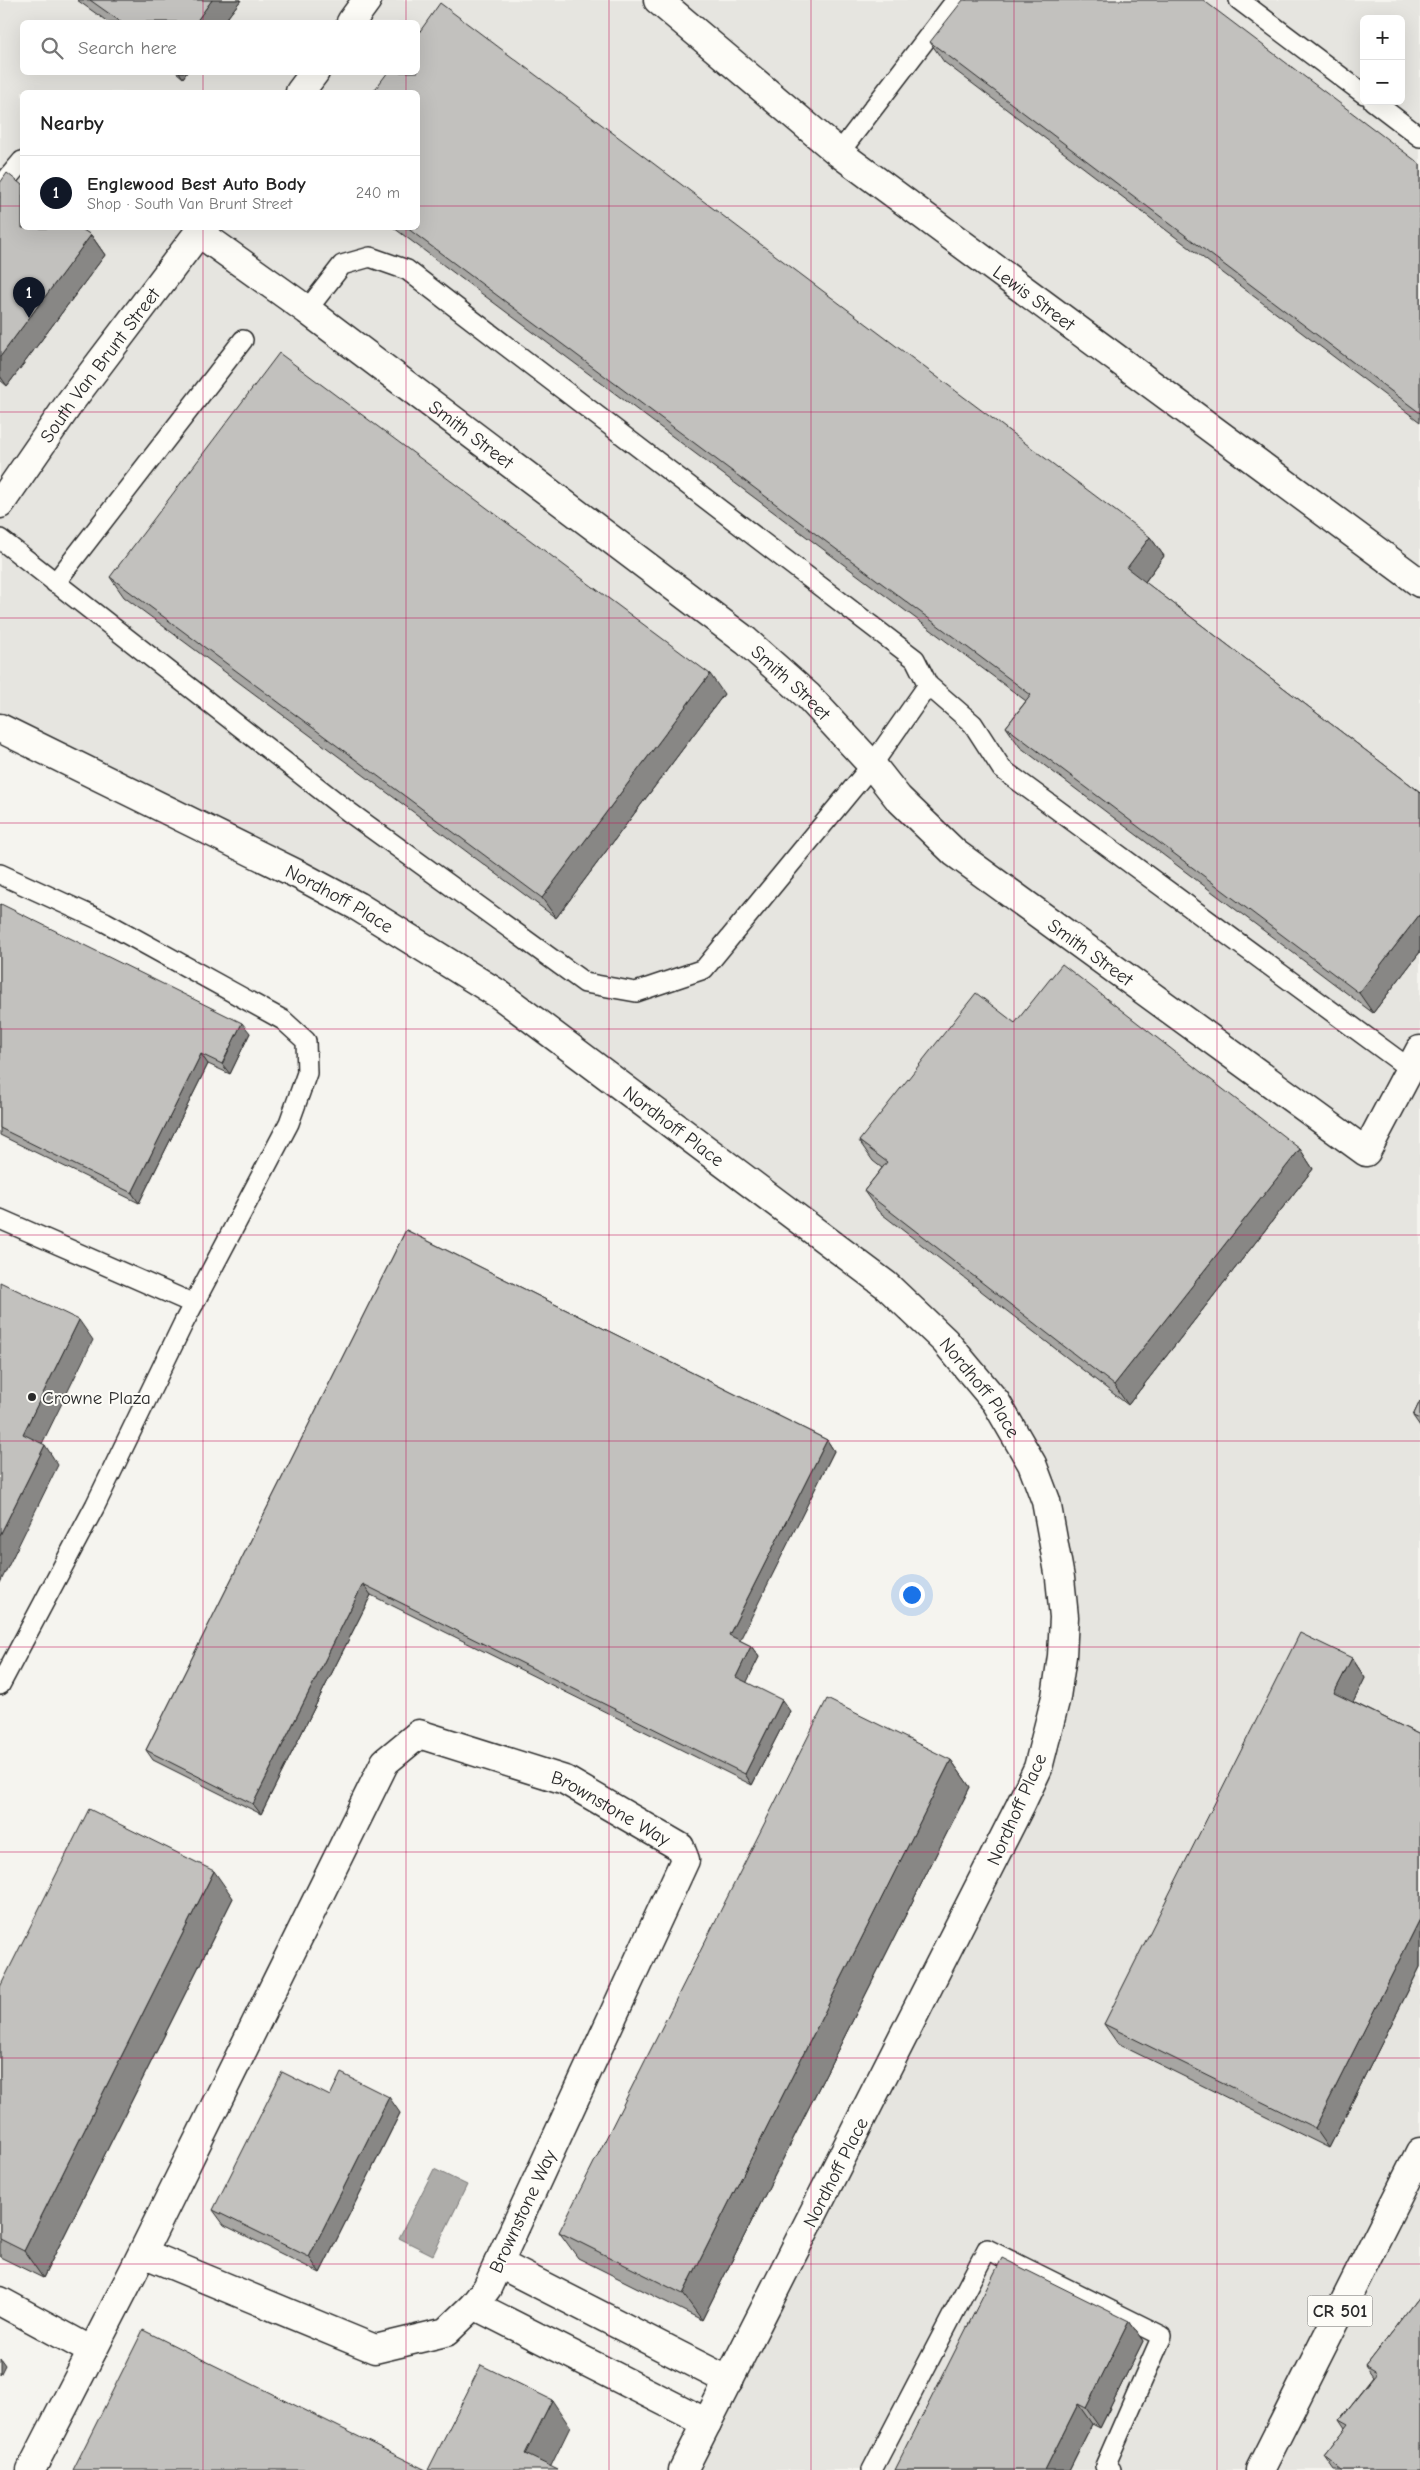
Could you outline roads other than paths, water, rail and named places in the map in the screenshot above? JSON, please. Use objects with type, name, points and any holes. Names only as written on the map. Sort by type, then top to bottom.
[{"type":"street","points":[[352,20],[367,0]]},
{"type":"street","name":"Lewis Street","points":[[658,0],[839,153],[1420,583]]},
{"type":"street","points":[[302,90],[313,75]]},
{"type":"street","name":"South Van Brunt Street","points":[[0,504],[71,402],[196,230]]},
{"type":"street","name":"Smith Street","points":[[198,230],[746,641],[808,696],[872,765],[904,804],[955,852],[1366,1152],[1415,1060]]},
{"type":"street","name":"Nordhoff Place","points":[[0,728],[309,880],[401,932],[500,995],[886,1285],[946,1341],[984,1387],[996,1402],[1032,1464],[1046,1501],[1064,1617],[1062,1656],[1056,1697],[1038,1768],[683,2470]]},
{"type":"street","name":"Brownstone Way","points":[[31,2470],[143,2253],[385,1762],[419,1734],[565,1780],[680,1847],[685,1860],[487,2288],[474,2305],[446,2332],[375,2349],[143,2253]]},
{"type":"street","name":"CR 501","points":[[1260,2470],[1420,2152]]},
{"type":"street","points":[[498,2263],[729,2381]]},
{"type":"street","points":[[0,2301],[92,2351]]},
{"type":"street","points":[[474,2305],[707,2422]]},
{"type":"lane","points":[[839,153],[956,0]]},
{"type":"lane","points":[[1238,0],[1360,91]]},
{"type":"lane","points":[[1378,105],[1420,137]]},
{"type":"lane","points":[[0,187],[20,164]]},
{"type":"lane","points":[[307,310],[342,265],[370,257],[407,270],[915,660],[928,685],[973,724],[1002,769],[1415,1060]]},
{"type":"lane","points":[[55,583],[243,340]]},
{"type":"lane","points":[[0,539],[349,812],[585,983],[636,992],[704,969],[872,765],[928,685]]},
{"type":"lane","points":[[0,874],[105,922],[283,1020],[306,1041],[307,1073],[289,1123],[194,1304],[95,1506],[0,1684]]},
{"type":"lane","points":[[0,1219],[194,1304]]},
{"type":"lane","points":[[872,2470],[987,2249],[1162,2336],[1105,2466],[1111,2470]]},
{"type":"place","name":"Englewood Best Auto Body","points":[[29,318]]},
{"type":"place","name":"Crowne Plaza","points":[[32,1397]]}]
